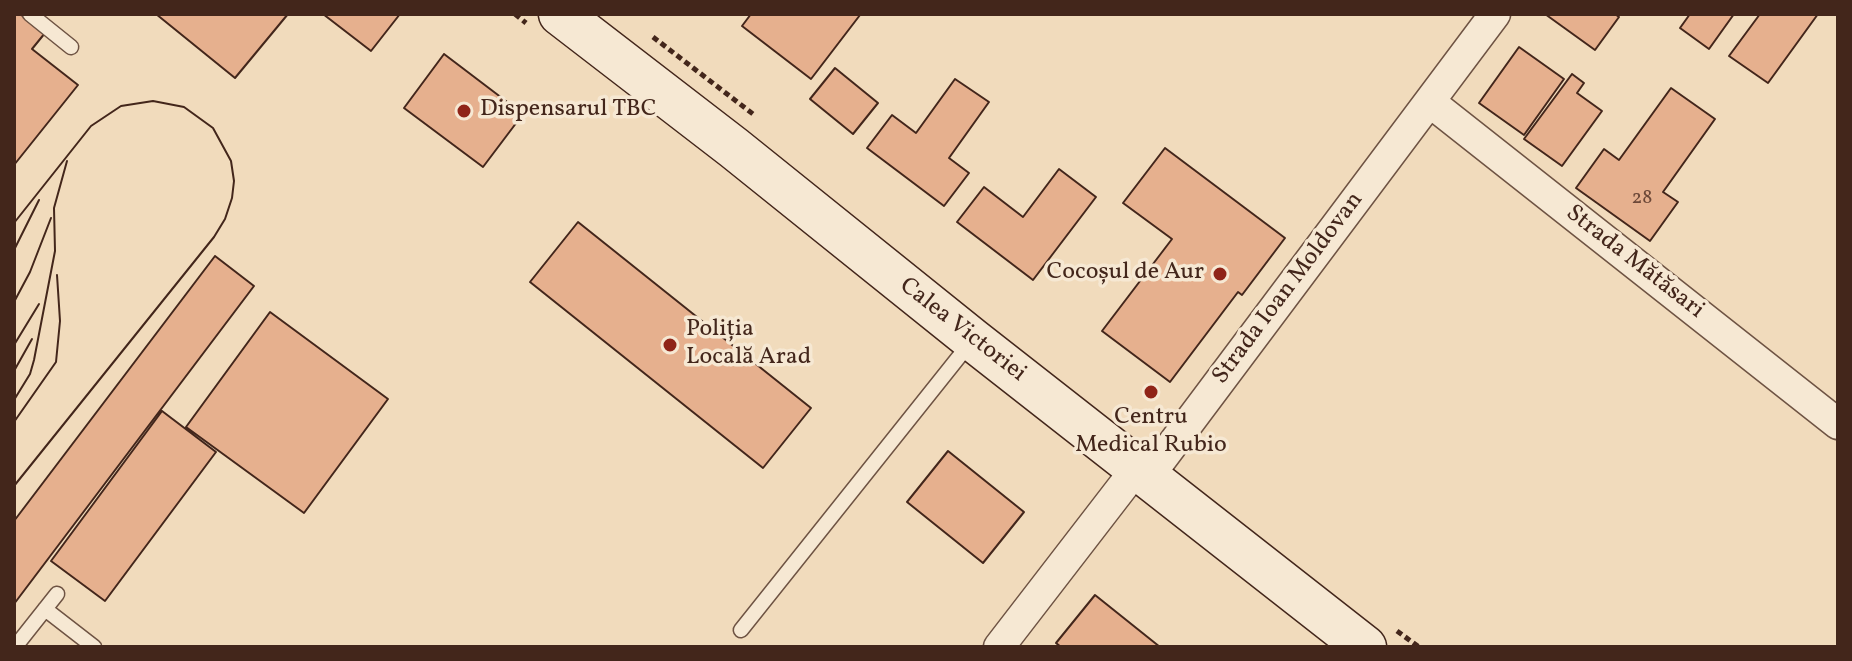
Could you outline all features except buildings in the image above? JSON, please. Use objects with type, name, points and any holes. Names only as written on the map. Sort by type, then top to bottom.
[{"type":"main road","name":"Calea Victoriei","points":[[560,14],[1365,647]]},
{"type":"street","name":"Strada Ioan Moldovan","points":[[999,647],[1143,473],[1495,14]]},
{"type":"street","name":"Strada Mătăsari","points":[[1430,102],[1838,424]]},
{"type":"lane","points":[[30,14],[71,47]]},
{"type":"lane","points":[[741,630],[973,340]]},
{"type":"lane","points":[[15,647],[57,594]]},
{"type":"lane","points":[[45,609],[94,647]]},
{"type":"tram line","points":[[14,223],[91,126],[121,106],[153,101],[184,107],[213,128],[231,161],[234,181],[232,198],[225,219],[214,237],[14,486]]},
{"type":"tram line","points":[[14,400],[30,374],[34,360],[55,251],[54,208],[67,161]]},
{"type":"tram line","points":[[14,250],[39,200]]},
{"type":"tram line","points":[[14,302],[30,272],[51,218]]},
{"type":"tram line","points":[[14,422],[56,362],[60,321],[57,275]]},
{"type":"tram line","points":[[14,345],[39,304]]},
{"type":"tram line","points":[[14,371],[32,339]]},
{"type":"place","name":"Dispensarul TBC","points":[[464,111]]},
{"type":"place","name":"Cocoșul de Aur","points":[[1220,274]]},
{"type":"place","name":"Poliția Locală Arad","points":[[670,345]]},
{"type":"place","name":"Centru Medical Rubio","points":[[1151,392]]}]
